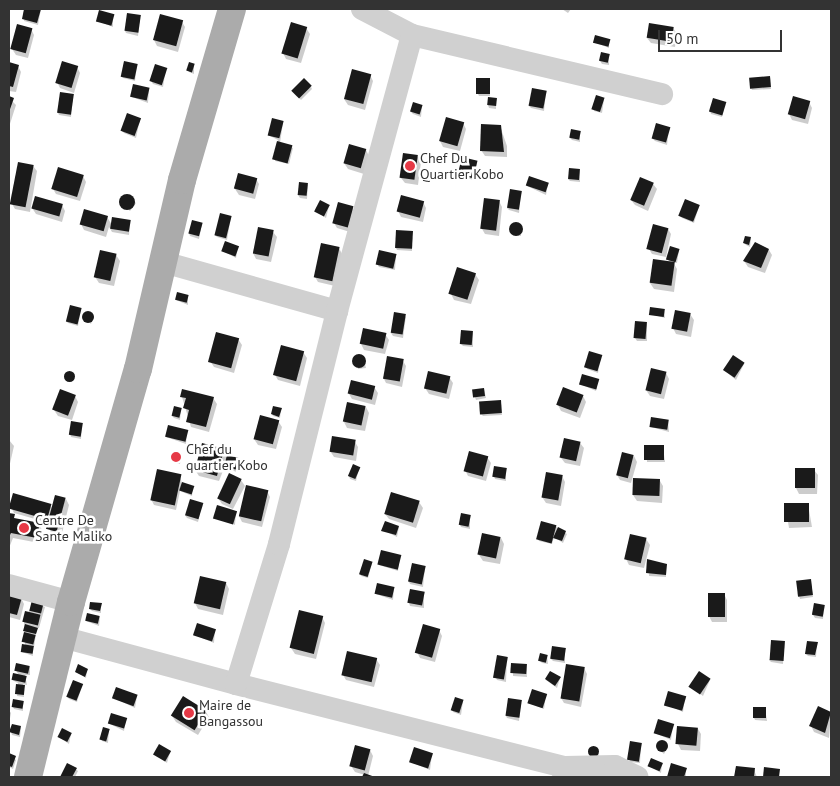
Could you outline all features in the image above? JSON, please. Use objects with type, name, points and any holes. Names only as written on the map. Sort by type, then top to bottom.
[{"type":"main road","points":[[28,777],[71,602],[138,369],[182,180],[232,9]]},
{"type":"street","points":[[362,9],[412,35],[662,94]]},
{"type":"street","points":[[236,684],[279,544],[337,311],[412,35]]},
{"type":"street","points":[[163,262],[337,311]]},
{"type":"street","points":[[9,585],[71,602]]},
{"type":"street","points":[[62,636],[564,772],[615,766],[638,777]]},
{"type":"building","points":[[24,9],[41,9],[37,23],[22,19]]},
{"type":"building","points":[[99,10],[114,14],[111,26],[96,22]]},
{"type":"building","points":[[127,13],[141,15],[138,33],[124,31]]},
{"type":"building","points":[[160,14],[183,20],[176,46],[153,40]]},
{"type":"building","points":[[291,22],[307,27],[298,59],[281,54]]},
{"type":"building","points":[[649,23],[674,27],[671,42],[647,38]]},
{"type":"building","points":[[17,24],[32,28],[26,53],[10,49]]},
{"type":"building","points":[[595,35],[610,39],[608,47],[593,43]]},
{"type":"building","points":[[601,52],[610,54],[608,63],[599,61]]},
{"type":"building","points":[[62,61],[78,66],[72,88],[55,83]]},
{"type":"building","points":[[124,61],[138,64],[134,80],[121,77]]},
{"type":"building","points":[[9,62],[19,65],[13,87],[9,86]]},
{"type":"building","points":[[189,62],[195,64],[192,72],[186,71]]},
{"type":"building","points":[[155,64],[167,68],[162,85],[149,81]]},
{"type":"building","points":[[352,69],[371,74],[363,104],[344,99]]},
{"type":"building","points":[[770,76],[771,87],[750,89],[749,78]]},
{"type":"building","points":[[304,78],[312,86],[299,99],[291,91]]},
{"type":"building","points":[[476,78],[490,78],[490,94],[476,94]]},
{"type":"building","points":[[133,84],[150,88],[147,100],[130,97]]},
{"type":"building","points":[[532,88],[547,91],[543,109],[529,106]]},
{"type":"building","points":[[60,92],[74,94],[71,115],[57,113]]},
{"type":"building","points":[[596,95],[605,98],[600,112],[591,109]]},
{"type":"building","points":[[9,96],[14,98],[9,112]]},
{"type":"building","points":[[793,96],[810,101],[805,119],[788,114]]},
{"type":"building","points":[[488,97],[497,98],[496,106],[487,105]]},
{"type":"building","points":[[713,98],[726,102],[722,115],[709,111]]},
{"type":"building","points":[[413,102],[423,105],[420,114],[410,112]]},
{"type":"building","points":[[127,113],[141,118],[135,136],[121,131]]},
{"type":"building","points":[[446,117],[464,122],[457,146],[439,141]]},
{"type":"building","points":[[272,118],[284,121],[279,138],[268,135]]},
{"type":"building","points":[[656,123],[670,127],[666,143],[652,138]]},
{"type":"building","points":[[481,124],[501,125],[504,152],[480,151]]},
{"type":"building","points":[[571,129],[581,131],[579,140],[569,138]]},
{"type":"building","points":[[277,141],[292,145],[288,163],[272,159]]},
{"type":"building","points":[[349,144],[366,149],[361,168],[343,163]]},
{"type":"building","points":[[403,153],[418,155],[414,180],[400,178]]},
{"type":"building","points":[[462,157],[478,161],[473,178],[458,174]]},
{"type":"building","points":[[18,162],[34,165],[26,207],[10,204]]},
{"type":"building","points":[[58,167],[84,175],[77,197],[51,189]]},
{"type":"building","points":[[569,168],[580,169],[579,180],[568,179]]},
{"type":"building","points":[[238,173],[257,178],[253,194],[234,188]]},
{"type":"building","points":[[529,176],[549,183],[546,192],[526,185]]},
{"type":"building","points":[[640,177],[654,183],[644,206],[630,200]]},
{"type":"building","points":[[299,182],[308,183],[307,196],[298,195]]},
{"type":"building","points":[[510,189],[522,191],[519,210],[507,208]]},
{"type":"building","points":[[127,194],[133,196],[135,202],[133,208],[127,210],[121,208],[119,202],[121,196]]},
{"type":"building","points":[[401,195],[424,201],[420,218],[397,211]]},
{"type":"building","points":[[35,196],[63,204],[59,216],[31,208]]},
{"type":"building","points":[[484,198],[500,200],[496,231],[480,229]]},
{"type":"building","points":[[685,199],[700,205],[693,222],[678,216]]},
{"type":"building","points":[[320,200],[330,205],[324,217],[314,212]]},
{"type":"building","points":[[338,202],[353,206],[348,227],[332,223]]},
{"type":"building","points":[[84,209],[108,216],[104,231],[80,224]]},
{"type":"building","points":[[220,213],[232,216],[226,238],[214,235]]},
{"type":"building","points":[[112,217],[131,220],[129,232],[110,229]]},
{"type":"building","points":[[192,220],[203,223],[199,236],[188,234]]},
{"type":"building","points":[[516,222],[521,224],[523,229],[521,234],[516,236],[511,234],[509,229],[511,224]]},
{"type":"building","points":[[653,224],[668,228],[662,253],[646,249]]},
{"type":"building","points":[[258,227],[274,230],[269,257],[253,254]]},
{"type":"building","points":[[396,230],[413,231],[412,249],[395,248]]},
{"type":"building","points":[[745,236],[751,237],[749,245],[743,243]]},
{"type":"building","points":[[225,241],[239,246],[235,256],[221,251]]},
{"type":"building","points":[[755,242],[769,249],[761,268],[743,261]]},
{"type":"building","points":[[321,243],[340,247],[332,281],[314,277]]},
{"type":"building","points":[[670,246],[680,249],[675,262],[666,259]]},
{"type":"building","points":[[100,250],[117,254],[110,281],[94,277]]},
{"type":"building","points":[[379,250],[397,254],[393,269],[376,265]]},
{"type":"building","points":[[653,259],[675,262],[671,286],[650,283]]},
{"type":"building","points":[[457,267],[476,273],[467,300],[448,294]]},
{"type":"building","points":[[177,292],[189,295],[187,303],[175,300]]},
{"type":"building","points":[[70,305],[82,308],[78,324],[66,321]]},
{"type":"building","points":[[650,307],[665,309],[664,317],[649,315]]},
{"type":"building","points":[[675,310],[691,313],[687,332],[671,329]]},
{"type":"building","points":[[86,311],[90,311],[94,317],[90,323],[86,323],[82,319],[82,315]]},
{"type":"building","points":[[394,312],[406,314],[403,335],[391,333]]},
{"type":"building","points":[[635,321],[647,322],[645,339],[634,338]]},
{"type":"building","points":[[363,328],[386,333],[383,349],[360,344]]},
{"type":"building","points":[[461,330],[473,331],[472,345],[460,344]]},
{"type":"building","points":[[216,332],[239,338],[231,368],[208,362]]},
{"type":"building","points":[[281,345],[304,351],[296,381],[273,375]]},
{"type":"building","points":[[589,351],[602,355],[597,371],[584,367]]},
{"type":"building","points":[[356,354],[362,354],[366,361],[362,368],[356,368],[352,364],[352,358]]},
{"type":"building","points":[[733,355],[745,363],[735,378],[723,370]]},
{"type":"building","points":[[387,356],[404,359],[400,382],[383,379]]},
{"type":"building","points":[[651,368],[667,372],[661,394],[645,390]]},
{"type":"building","points":[[67,371],[71,371],[74,376],[73,380],[67,381],[64,378],[64,374]]},
{"type":"building","points":[[428,371],[450,376],[446,394],[424,389]]},
{"type":"building","points":[[582,374],[599,379],[596,390],[579,385]]},
{"type":"building","points":[[351,380],[375,386],[372,400],[348,394]]},
{"type":"building","points":[[563,387],[584,395],[577,413],[556,405]]},
{"type":"building","points":[[484,388],[485,396],[473,397],[472,389]]},
{"type":"building","points":[[60,389],[76,395],[68,416],[52,410]]},
{"type":"building","points":[[182,389],[214,397],[206,427],[186,422],[189,410],[183,408],[186,398],[180,397]]},
{"type":"building","points":[[501,400],[502,413],[480,415],[479,402]]},
{"type":"building","points":[[347,402],[366,406],[361,426],[343,422]]},
{"type":"building","points":[[174,406],[182,408],[179,418],[172,416]]},
{"type":"building","points":[[273,406],[282,408],[279,417],[271,414]]},
{"type":"building","points":[[260,415],[279,420],[273,444],[254,439]]},
{"type":"building","points":[[651,417],[669,420],[667,430],[649,427]]},
{"type":"building","points":[[71,421],[83,423],[81,437],[69,435]]},
{"type":"building","points":[[168,425],[188,430],[185,442],[165,437]]},
{"type":"building","points":[[332,436],[356,440],[353,456],[329,452]]},
{"type":"building","points":[[564,438],[581,442],[576,461],[560,457]]},
{"type":"building","points":[[202,443],[224,449],[217,476],[195,470]]},
{"type":"building","points":[[644,445],[664,445],[664,460],[644,460]]},
{"type":"building","name":"Chef du quartier Kobo","points":[[174,451],[182,454],[178,462],[171,460]]},
{"type":"building","points":[[469,451],[488,456],[483,476],[464,471]]},
{"type":"building","points":[[622,452],[634,455],[628,478],[616,475]]},
{"type":"building","points":[[227,455],[239,458],[236,470],[224,467]]},
{"type":"building","points":[[353,464],[360,467],[355,479],[348,476]]},
{"type":"building","points":[[494,466],[507,468],[505,479],[492,477]]},
{"type":"building","points":[[795,468],[815,468],[815,488],[795,488]]},
{"type":"building","points":[[157,469],[181,474],[175,505],[150,500]]},
{"type":"building","points":[[546,472],[563,475],[558,501],[541,498]]},
{"type":"building","points":[[229,473],[242,479],[230,504],[217,498]]},
{"type":"building","points":[[633,478],[660,479],[659,496],[632,495]]},
{"type":"building","points":[[182,482],[194,486],[192,495],[179,491]]},
{"type":"building","points":[[246,485],[268,490],[261,521],[239,516]]},
{"type":"building","points":[[391,492],[420,501],[413,523],[384,514]]},
{"type":"building","points":[[13,493],[51,504],[47,519],[9,508]]},
{"type":"building","points":[[55,495],[66,498],[57,532],[46,529]]},
{"type":"building","points":[[190,499],[203,503],[198,519],[185,515]]},
{"type":"building","points":[[784,503],[809,503],[809,522],[784,522]]},
{"type":"building","points":[[217,505],[237,511],[233,525],[213,518]]},
{"type":"building","name":"Centre De Sante Maliko","points":[[9,513],[15,514],[14,518],[40,523],[37,538],[11,533],[9,537]]},
{"type":"building","points":[[461,513],[471,515],[469,527],[459,525]]},
{"type":"building","points":[[385,521],[399,526],[396,535],[381,531]]},
{"type":"building","points":[[541,521],[556,525],[552,543],[536,539]]},
{"type":"building","points":[[558,527],[566,531],[562,541],[553,538]]},
{"type":"building","points":[[482,533],[501,537],[496,558],[477,555]]},
{"type":"building","points":[[630,534],[647,538],[641,563],[624,559]]},
{"type":"building","points":[[381,550],[401,555],[398,570],[377,565]]},
{"type":"building","points":[[364,559],[373,562],[368,577],[359,574]]},
{"type":"building","points":[[647,559],[667,564],[666,575],[646,573]]},
{"type":"building","points":[[412,563],[426,566],[422,584],[408,582]]},
{"type":"building","points":[[200,576],[226,582],[220,609],[194,603]]},
{"type":"building","points":[[811,579],[813,595],[798,597],[796,581]]},
{"type":"building","points":[[377,583],[395,587],[392,598],[375,594]]},
{"type":"building","points":[[410,589],[425,592],[422,606],[407,603]]},
{"type":"building","points":[[9,593],[22,597],[17,615],[9,613]]},
{"type":"building","points":[[708,593],[725,593],[725,617],[708,617]]},
{"type":"building","points":[[32,600],[44,603],[41,614],[29,611]]},
{"type":"building","points":[[90,602],[102,603],[100,611],[89,609]]},
{"type":"building","points":[[814,603],[825,605],[823,617],[812,615]]},
{"type":"building","points":[[299,610],[323,616],[314,654],[290,648]]},
{"type":"building","points":[[25,611],[41,615],[38,626],[22,622]]},
{"type":"building","points":[[87,613],[100,616],[98,624],[85,621]]},
{"type":"building","points":[[197,623],[216,629],[212,642],[193,635]]},
{"type":"building","points":[[25,624],[38,628],[36,634],[23,631]]},
{"type":"building","points":[[423,624],[440,629],[432,658],[415,653]]},
{"type":"building","points":[[24,632],[36,635],[33,645],[22,642]]},
{"type":"building","points":[[771,640],[785,641],[784,661],[770,660]]},
{"type":"building","points":[[807,641],[818,642],[815,655],[805,654]]},
{"type":"building","points":[[22,644],[34,646],[33,654],[21,652]]},
{"type":"building","points":[[552,646],[566,648],[564,661],[550,659]]},
{"type":"building","points":[[347,651],[377,658],[372,682],[341,675]]},
{"type":"building","points":[[540,653],[548,655],[546,663],[538,661]]},
{"type":"building","points":[[497,655],[508,657],[504,680],[493,678]]},
{"type":"building","points":[[16,663],[30,666],[28,674],[14,671]]},
{"type":"building","points":[[511,663],[527,664],[526,674],[510,673]]},
{"type":"building","points":[[78,664],[88,669],[85,677],[75,672]]},
{"type":"building","points":[[566,664],[585,667],[579,702],[561,699]]},
{"type":"building","points":[[550,671],[561,677],[555,686],[545,679]]},
{"type":"building","points":[[699,671],[711,679],[700,695],[688,687]]},
{"type":"building","points":[[13,673],[27,676],[25,683],[12,680]]},
{"type":"building","points":[[73,680],[83,684],[76,701],[66,697]]},
{"type":"building","points":[[16,684],[25,685],[24,695],[15,694]]},
{"type":"building","points":[[116,687],[138,695],[134,706],[112,698]]},
{"type":"building","points":[[532,689],[547,694],[543,708],[527,703]]},
{"type":"building","points":[[668,691],[686,696],[682,711],[664,705]]},
{"type":"building","name":"Maire de Bangassou","points":[[183,696],[207,711],[195,730],[171,716]]},
{"type":"building","points":[[455,697],[464,700],[459,713],[451,710]]},
{"type":"building","points":[[508,698],[522,700],[519,718],[505,716]]},
{"type":"building","points":[[13,699],[24,701],[22,709],[12,707]]},
{"type":"building","points":[[818,706],[831,712],[825,733],[809,726]]},
{"type":"building","points":[[753,707],[766,707],[766,718],[753,718]]},
{"type":"building","points":[[111,713],[127,718],[124,728],[108,724]]},
{"type":"building","points":[[658,719],[674,724],[670,738],[654,733]]},
{"type":"building","points":[[12,724],[21,726],[19,735],[9,732]]},
{"type":"building","points":[[677,726],[698,728],[696,746],[675,744]]},
{"type":"building","points":[[103,727],[110,729],[106,741],[99,739]]},
{"type":"building","points":[[62,728],[72,733],[67,742],[57,737]]},
{"type":"building","points":[[660,740],[664,740],[668,746],[664,752],[660,752],[656,748],[656,744]]},
{"type":"building","points":[[630,741],[642,743],[639,762],[627,760]]},
{"type":"building","points":[[159,744],[171,751],[165,761],[153,754]]},
{"type":"building","points":[[355,745],[370,749],[365,770],[349,766]]},
{"type":"building","points":[[593,745],[599,751],[593,757],[587,751]]},
{"type":"building","points":[[414,747],[433,753],[428,768],[409,762]]},
{"type":"building","points":[[9,753],[16,756],[12,767],[9,766]]},
{"type":"building","points":[[651,758],[663,763],[659,771],[647,766]]},
{"type":"building","points":[[67,763],[77,768],[72,777],[60,777]]},
{"type":"building","points":[[671,763],[687,768],[684,777],[667,777]]},
{"type":"building","points":[[736,766],[755,768],[754,777],[734,777]]},
{"type":"building","points":[[764,767],[780,769],[779,777],[763,777]]},
{"type":"building","points":[[364,773],[375,777],[362,777]]},
{"type":"place","name":"Chef Du Quartier Kobo","points":[[410,166]]},
{"type":"place","name":"Chef du quartier Kobo","points":[[176,457]]},
{"type":"place","name":"Centre De Sante Maliko","points":[[24,528]]},
{"type":"place","name":"Maire de Bangassou","points":[[189,713]]}]
